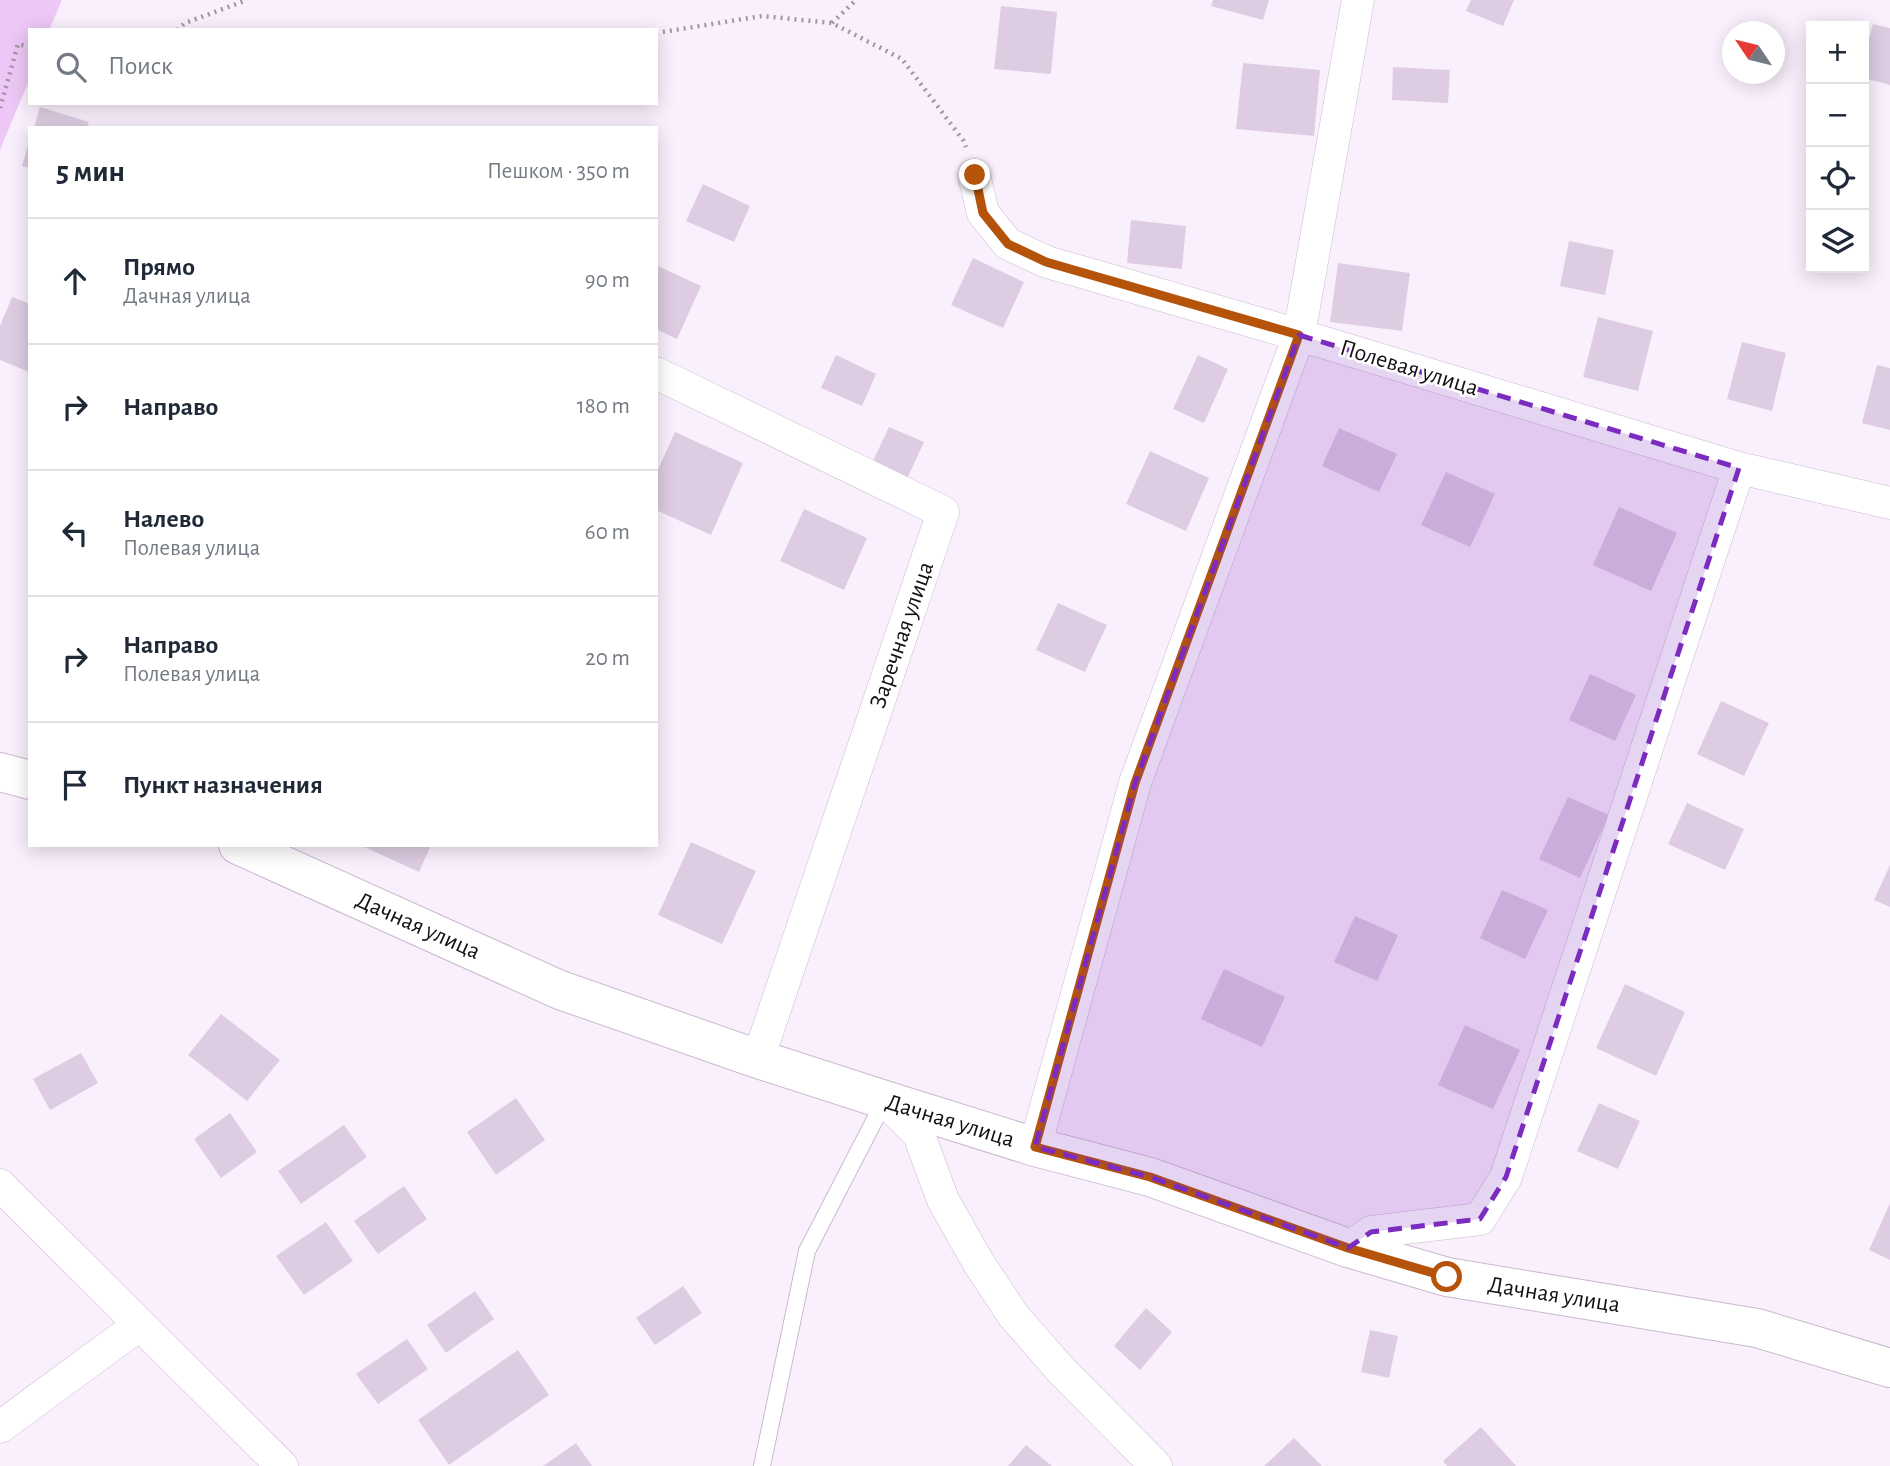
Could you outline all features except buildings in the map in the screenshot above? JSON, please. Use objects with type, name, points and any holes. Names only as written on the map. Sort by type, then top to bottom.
[{"type":"street","points":[[1035,1147],[1135,783],[1299,335],[1358,0]]},
{"type":"street","name":"Полевая улица","points":[[975,175],[983,213],[1008,244],[1046,262],[1299,335],[1739,468],[1890,503]]},
{"type":"street","name":"Заречная улица","points":[[658,374],[943,512],[758,1059]]},
{"type":"street","points":[[1348,1248],[1371,1232],[1480,1219],[1506,1177],[1739,468]]},
{"type":"street","points":[[0,772],[28,779]]},
{"type":"street","name":"Дачная улица","points":[[242,847],[560,989],[758,1059],[885,1100],[1035,1147],[1150,1177],[1348,1248],[1447,1277],[1757,1328],[1890,1368]]},
{"type":"street","points":[[885,1100],[919,1135],[943,1200],[978,1262],[1013,1315],[1059,1369],[1156,1466]]},
{"type":"street","points":[[0,1185],[282,1466]]},
{"type":"street","points":[[0,1427],[139,1325]]},
{"type":"lane","points":[[762,1466],[807,1251],[885,1100]]},
{"type":"path","points":[[179,28],[185,23],[247,0]]},
{"type":"path","points":[[832,23],[856,0]]},
{"type":"path","points":[[658,33],[762,16],[832,23],[902,59],[963,140],[975,175]]},
{"type":"path","points":[[0,108],[18,44],[28,46]]},
{"type":"highlighted area","points":[[1299,335],[1739,468],[1506,1177],[1480,1219],[1371,1232],[1348,1248],[1150,1177],[1035,1147],[1135,783]]},
{"type":"shaded area","points":[[0,0],[62,0],[50,28],[28,28],[28,83],[0,150]]},
{"type":"route","points":[[975,175],[983,213],[1008,244],[1046,262],[1299,335],[1135,783],[1035,1147],[1150,1177],[1348,1248],[1447,1277]]}]
